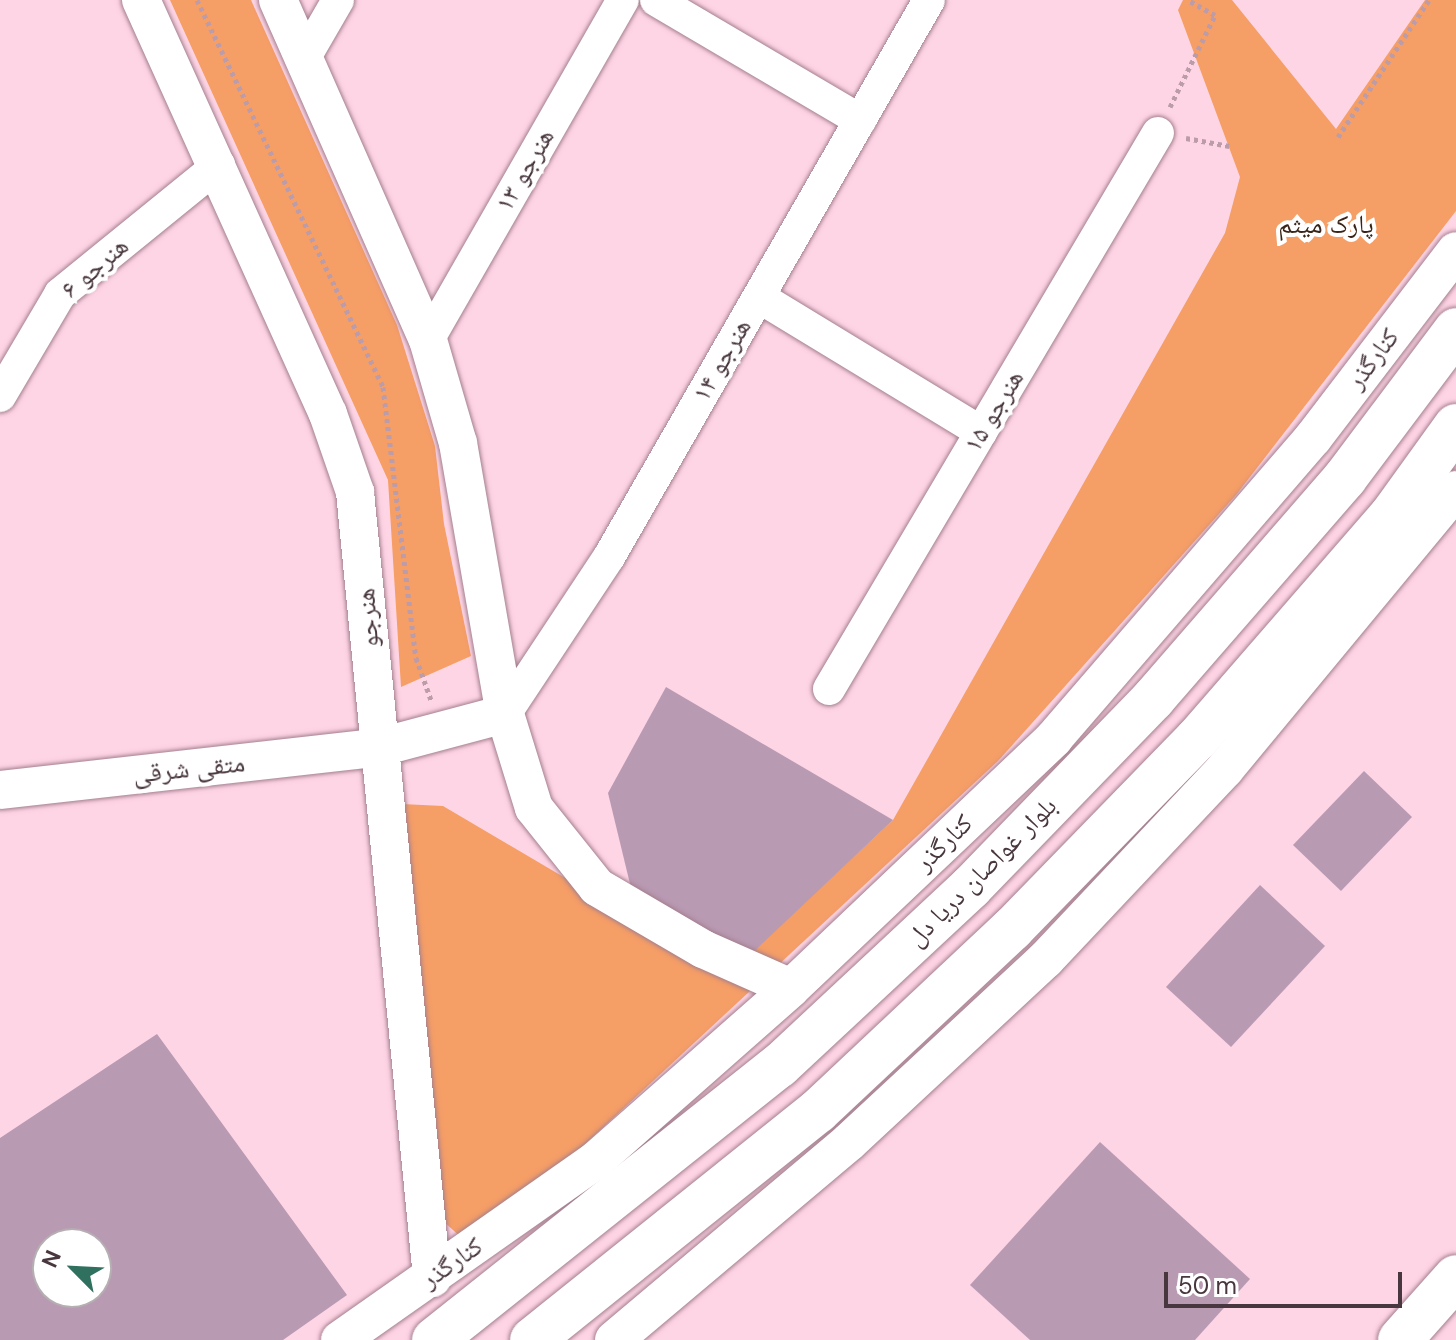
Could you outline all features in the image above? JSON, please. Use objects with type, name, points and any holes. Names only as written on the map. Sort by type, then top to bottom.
[{"type":"main road","name":"بلوار غواصان دریا دل","points":[[434,1340],[779,1066],[971,887],[1153,699],[1345,478],[1456,330]]},
{"type":"main road","points":[[532,1340],[818,1111],[1012,929],[1197,739],[1391,516],[1456,426]]},
{"type":"main road","points":[[1400,1340],[1456,1277]]},
{"type":"street","name":"هنرجو","points":[[141,0],[219,165],[328,414],[355,492],[377,748],[432,1278]]},
{"type":"street","points":[[278,0],[428,340],[458,443],[505,714],[534,808],[597,887],[703,949],[791,988]]},
{"type":"street","points":[[304,59],[338,0]]},
{"type":"street","name":"هنرجو ۱۳","points":[[428,340],[623,0]]},
{"type":"street","points":[[656,0],[860,120]]},
{"type":"street","name":"هنرجو ۱۴","points":[[505,714],[609,557],[929,0]]},
{"type":"street","name":"هنرجو ۱۵","points":[[829,689],[1158,133]]},
{"type":"street","name":"هنرجو ۶","points":[[0,396],[60,294],[219,165]]},
{"type":"street","name":"کنارگذر","points":[[340,1340],[595,1161],[791,988],[1054,738],[1313,438],[1456,251]]},
{"type":"street","points":[[759,297],[981,432]]},
{"type":"street","points":[[614,1340],[849,1142],[1046,959],[1225,769],[1456,490]]},
{"type":"street","name":"متقی شرقی","points":[[0,790],[377,748],[505,714]]},
{"type":"path","points":[[1188,0],[1215,15],[1158,133],[1229,146]]},
{"type":"path","points":[[1338,137],[1429,0]]},
{"type":"green space","points":[[170,0],[251,0],[397,325],[435,446],[444,524],[471,656],[401,687],[388,480]]},
{"type":"green space","name":"پارک میثم","points":[[1183,0],[1232,0],[1336,129],[1425,0],[1456,0],[1456,211],[1236,495],[998,761],[473,1248],[443,1221],[402,804],[443,806],[728,974],[893,820],[1225,233],[1240,177],[1178,10]]},
{"type":"building","points":[[666,687],[893,820],[749,956],[631,888],[608,793]]},
{"type":"building","points":[[1364,771],[1412,817],[1341,891],[1293,845]]},
{"type":"building","points":[[1260,885],[1325,946],[1231,1047],[1166,987]]},
{"type":"building","points":[[157,1034],[347,1295],[283,1340],[0,1340],[0,1138]]},
{"type":"building","points":[[1100,1142],[1250,1279],[1195,1340],[1030,1340],[970,1285]]}]
